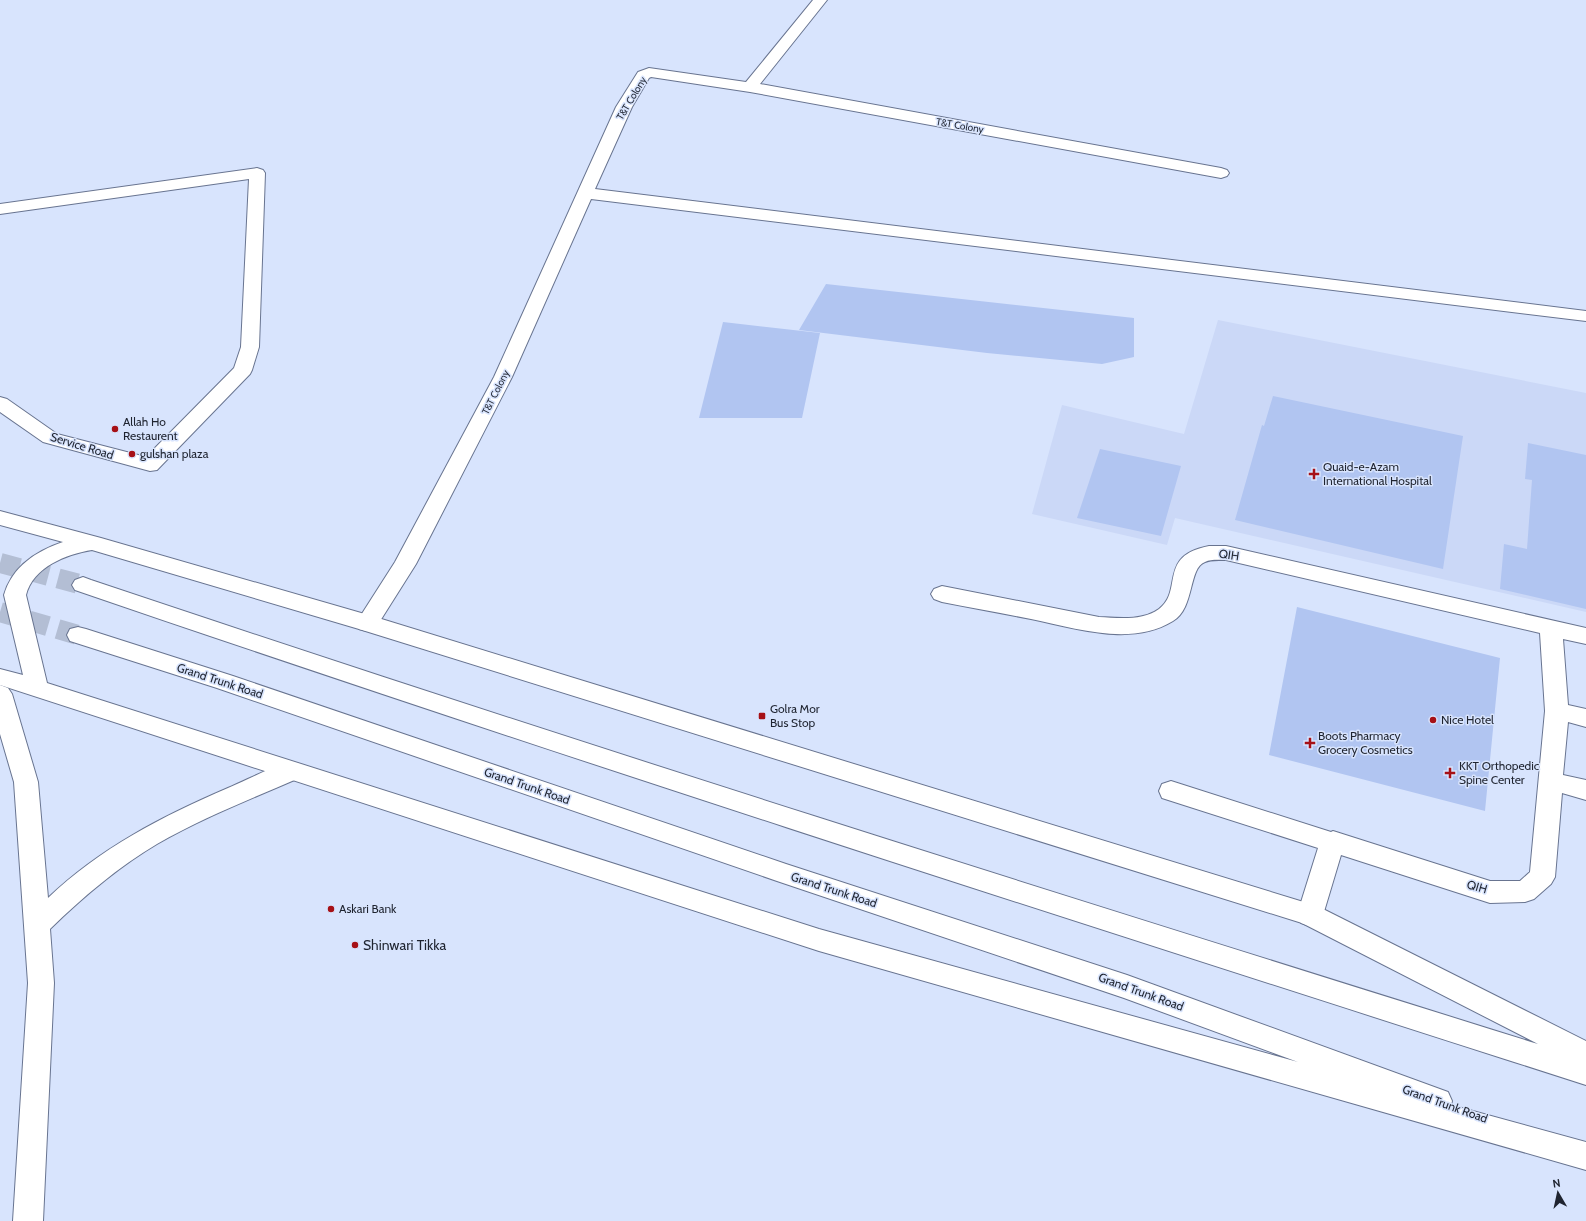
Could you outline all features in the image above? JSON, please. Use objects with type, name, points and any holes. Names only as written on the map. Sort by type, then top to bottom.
[{"type":"main road","points":[[750,87],[820,0]]},
{"type":"main road","name":"T&T Colony","points":[[367,623],[405,564],[503,377],[624,107],[643,75],[649,72],[750,87],[1221,173]]},
{"type":"main road","name":"Service Road","points":[[0,209],[257,173],[250,347],[243,370],[150,465],[50,438],[0,403]]},
{"type":"main road","points":[[585,193],[1586,316]]},
{"type":"main road","points":[[0,518],[94,543],[367,623],[1310,915],[1586,1055]]},
{"type":"main road","points":[[37,688],[15,590],[18,583],[30,570],[47,557],[77,544],[94,543]]},
{"type":"main road","name":"QIH","points":[[942,594],[1099,625],[1121,626],[1144,624],[1167,615],[1179,600],[1184,570],[1194,558],[1207,553],[1226,553],[1586,636]]},
{"type":"main road","points":[[83,585],[1005,888],[1586,1072]]},
{"type":"main road","name":"QIH","points":[[1171,791],[1490,892],[1525,892],[1542,876],[1558,711],[1551,628]]},
{"type":"main road","name":"Grand Trunk Road","points":[[78,635],[225,682],[779,872],[1127,987],[1586,1156]]},
{"type":"main road","points":[[0,677],[819,940],[1586,1156]]},
{"type":"main road","points":[[0,694],[26,782],[41,983],[28,1221]]},
{"type":"main road","points":[[1558,711],[1586,718]]},
{"type":"main road","points":[[36,926],[70,893],[103,867],[148,837],[192,814],[290,771]]},
{"type":"main road","points":[[1551,781],[1586,790]]},
{"type":"main road","points":[[1310,915],[1332,841]]},
{"type":"shaded area","name":"Quaid-e-Azam International Hospital","points":[[1218,320],[1586,393],[1586,612],[1175,518],[1167,545],[1032,514],[1062,405],[1184,434]]},
{"type":"building","points":[[826,284],[1134,318],[1134,357],[1102,364],[987,353],[799,330]]},
{"type":"building","points":[[723,322],[820,333],[802,418],[699,418]]},
{"type":"building","points":[[1273,396],[1463,436],[1443,569],[1235,520],[1262,425],[1264,426]]},
{"type":"building","points":[[1528,443],[1586,455],[1586,609],[1500,589],[1504,544],[1527,549],[1532,480],[1525,479]]},
{"type":"building","points":[[1100,449],[1181,466],[1161,536],[1077,518]]},
{"type":"building","points":[[1297,607],[1500,658],[1485,811],[1269,755]]},
{"type":"tunnel","points":[[0,563],[83,585]]},
{"type":"tunnel","points":[[0,612],[78,635]]},
{"type":"place","name":"Allah Ho Restaurent","points":[[115,429]]},
{"type":"place","name":"gulshan plaza","points":[[132,454]]},
{"type":"place","name":"Quaid-e-Azam International Hospital","points":[[1314,474]]},
{"type":"place","name":"Golra Mor Bus Stop","points":[[762,716]]},
{"type":"place","name":"Nice Hotel","points":[[1433,720]]},
{"type":"place","name":"Boots Pharmacy Grocery Cosmetics","points":[[1310,743]]},
{"type":"place","name":"KKT Orthopedic Spine Center","points":[[1450,773]]},
{"type":"place","name":"Askari Bank","points":[[331,909]]},
{"type":"place","name":"Shinwari Tikka","points":[[355,945]]}]
